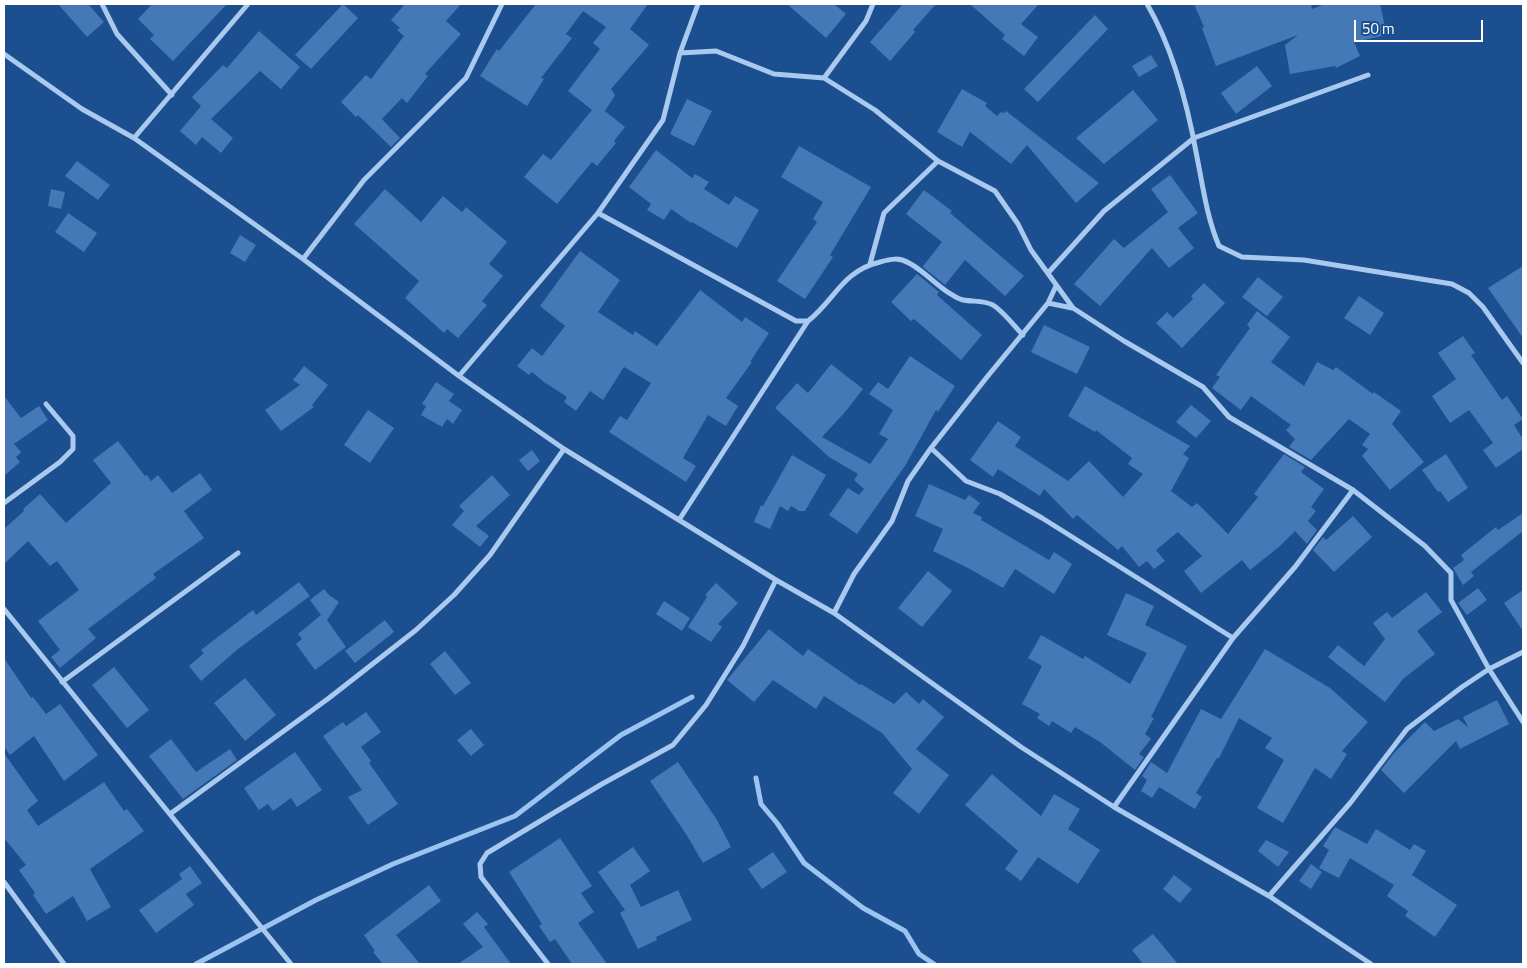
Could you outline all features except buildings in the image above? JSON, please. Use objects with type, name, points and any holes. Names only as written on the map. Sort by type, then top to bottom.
[{"type":"street","points":[[102,4],[117,34],[172,95]]},
{"type":"street","points":[[134,138],[248,4]]},
{"type":"street","points":[[303,259],[364,180],[466,78],[502,4]]},
{"type":"street","points":[[459,376],[598,213],[663,120],[680,53],[698,4]]},
{"type":"street","points":[[824,78],[866,21],[873,4]]},
{"type":"street","points":[[1147,4],[1158,21],[1176,75],[1194,138],[1212,229],[1219,246],[1242,257],[1304,260],[1452,284],[1469,293],[1484,307],[1523,363]]},
{"type":"street","points":[[680,53],[716,51],[774,74],[824,78],[875,110],[938,161],[995,191],[1018,224],[1031,250],[1073,308],[1124,342],[1204,387],[1229,417],[1353,490],[1425,546],[1451,573],[1451,600],[1489,669],[1523,722]]},
{"type":"street","points":[[4,54],[82,110],[134,138],[303,259],[459,376],[564,449],[834,614],[1021,747],[1114,808],[1269,896],[1370,964]]},
{"type":"street","points":[[1048,273],[1104,212],[1194,138],[1368,75]]},
{"type":"street","points":[[870,264],[884,213],[938,161]]},
{"type":"street","points":[[598,213],[796,320],[808,321]]},
{"type":"street","points":[[679,520],[808,321],[818,313],[840,285],[854,273],[870,264],[895,258],[908,262],[921,270],[941,288],[961,300],[980,301],[993,305],[1023,335]]},
{"type":"street","points":[[834,614],[854,574],[892,521],[908,481],[931,448],[1048,304],[1056,286]]},
{"type":"street","points":[[1048,304],[1073,308]]},
{"type":"street","points":[[4,503],[60,462],[72,449],[73,436],[46,404]]},
{"type":"street","points":[[931,448],[966,481],[1000,494],[1042,518],[1233,638]]},
{"type":"street","points":[[170,814],[329,698],[416,630],[454,595],[490,555],[564,449]]},
{"type":"street","points":[[1114,808],[1233,638],[1295,567],[1353,490]]},
{"type":"street","points":[[62,682],[238,552]]},
{"type":"street","points":[[548,964],[481,877],[480,864],[487,853],[602,784],[673,745],[706,705],[743,646],[776,580]]},
{"type":"street","points":[[4,609],[291,964]]},
{"type":"street","points":[[1269,896],[1351,802],[1407,729],[1489,669],[1523,652]]},
{"type":"street","points":[[4,882],[64,964]]},
{"type":"waterway","points":[[196,964],[316,900],[393,864],[515,816],[621,735],[692,697]]},
{"type":"waterway","points":[[756,778],[761,804],[777,823],[804,863],[863,908],[905,931],[919,954],[934,964]]}]
